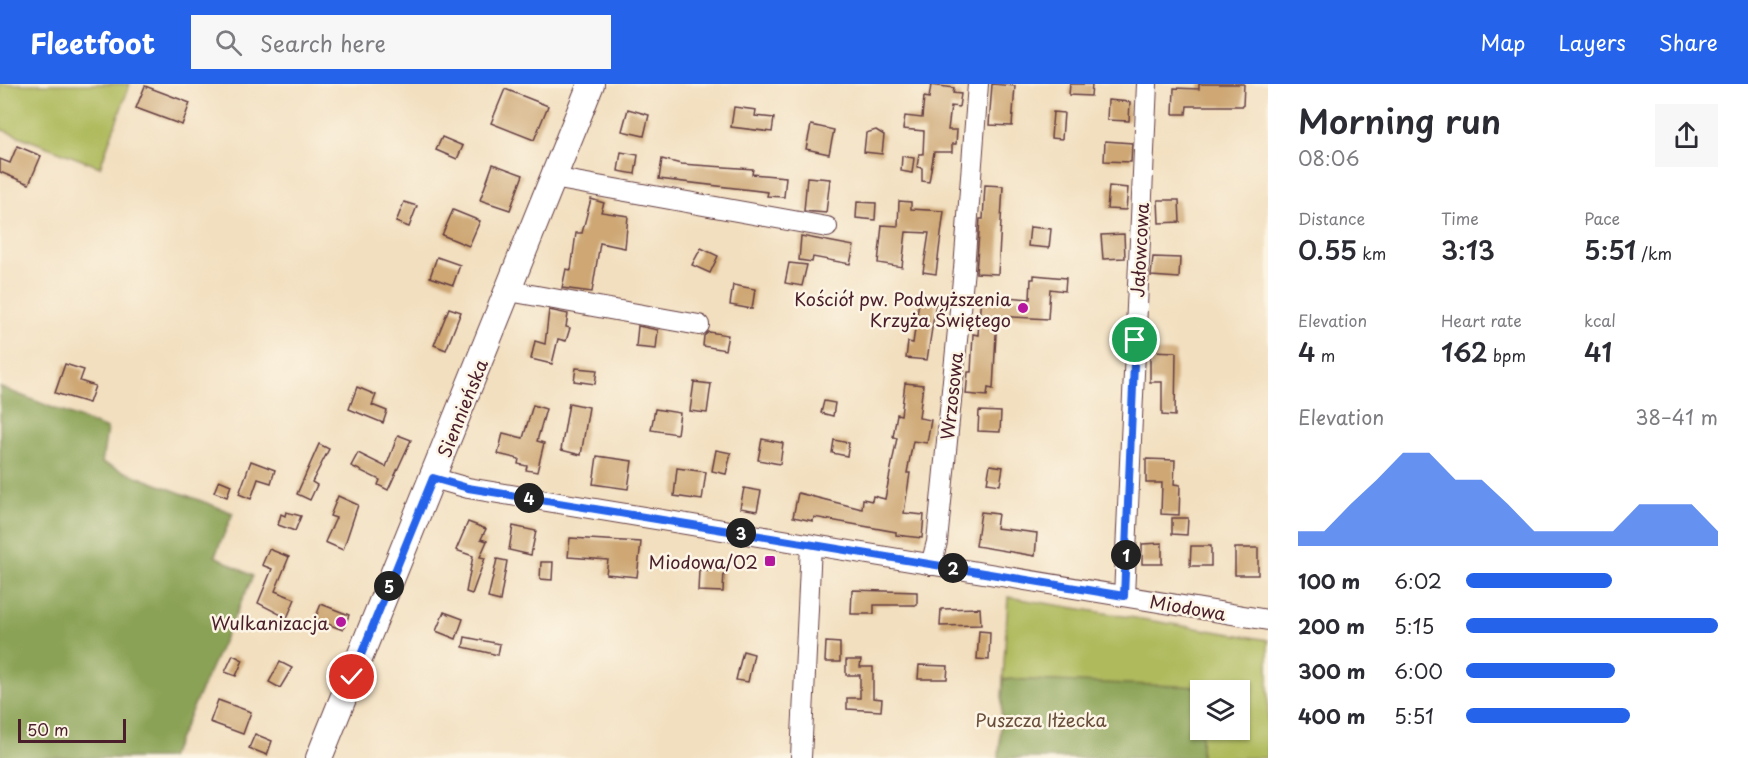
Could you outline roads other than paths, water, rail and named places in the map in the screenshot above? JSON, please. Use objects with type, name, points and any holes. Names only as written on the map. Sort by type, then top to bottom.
[{"type":"main road","name":"Siennieńska","points":[[319,758],[591,84]]},
{"type":"street","name":"Wrzosowa","points":[[931,565],[937,542],[964,269],[978,84]]},
{"type":"street","name":"Jałowcowa","points":[[1124,596],[1147,84]]},
{"type":"street","points":[[553,178],[826,227]]},
{"type":"street","points":[[508,291],[699,325]]},
{"type":"street","name":"Miodowa","points":[[433,478],[468,488],[1268,621]]},
{"type":"street","points":[[801,758],[811,545]]},
{"type":"place","name":"Kościół pw. Podwyższenia Krzyża Świętego","points":[[1023,308]]},
{"type":"place","name":"Miodowa/02","points":[[770,561]]},
{"type":"place","name":"Wulkanizacja","points":[[341,622]]},
{"type":"park label","name":"Puszcza Iłżecka","points":[[1041,719]]}]
